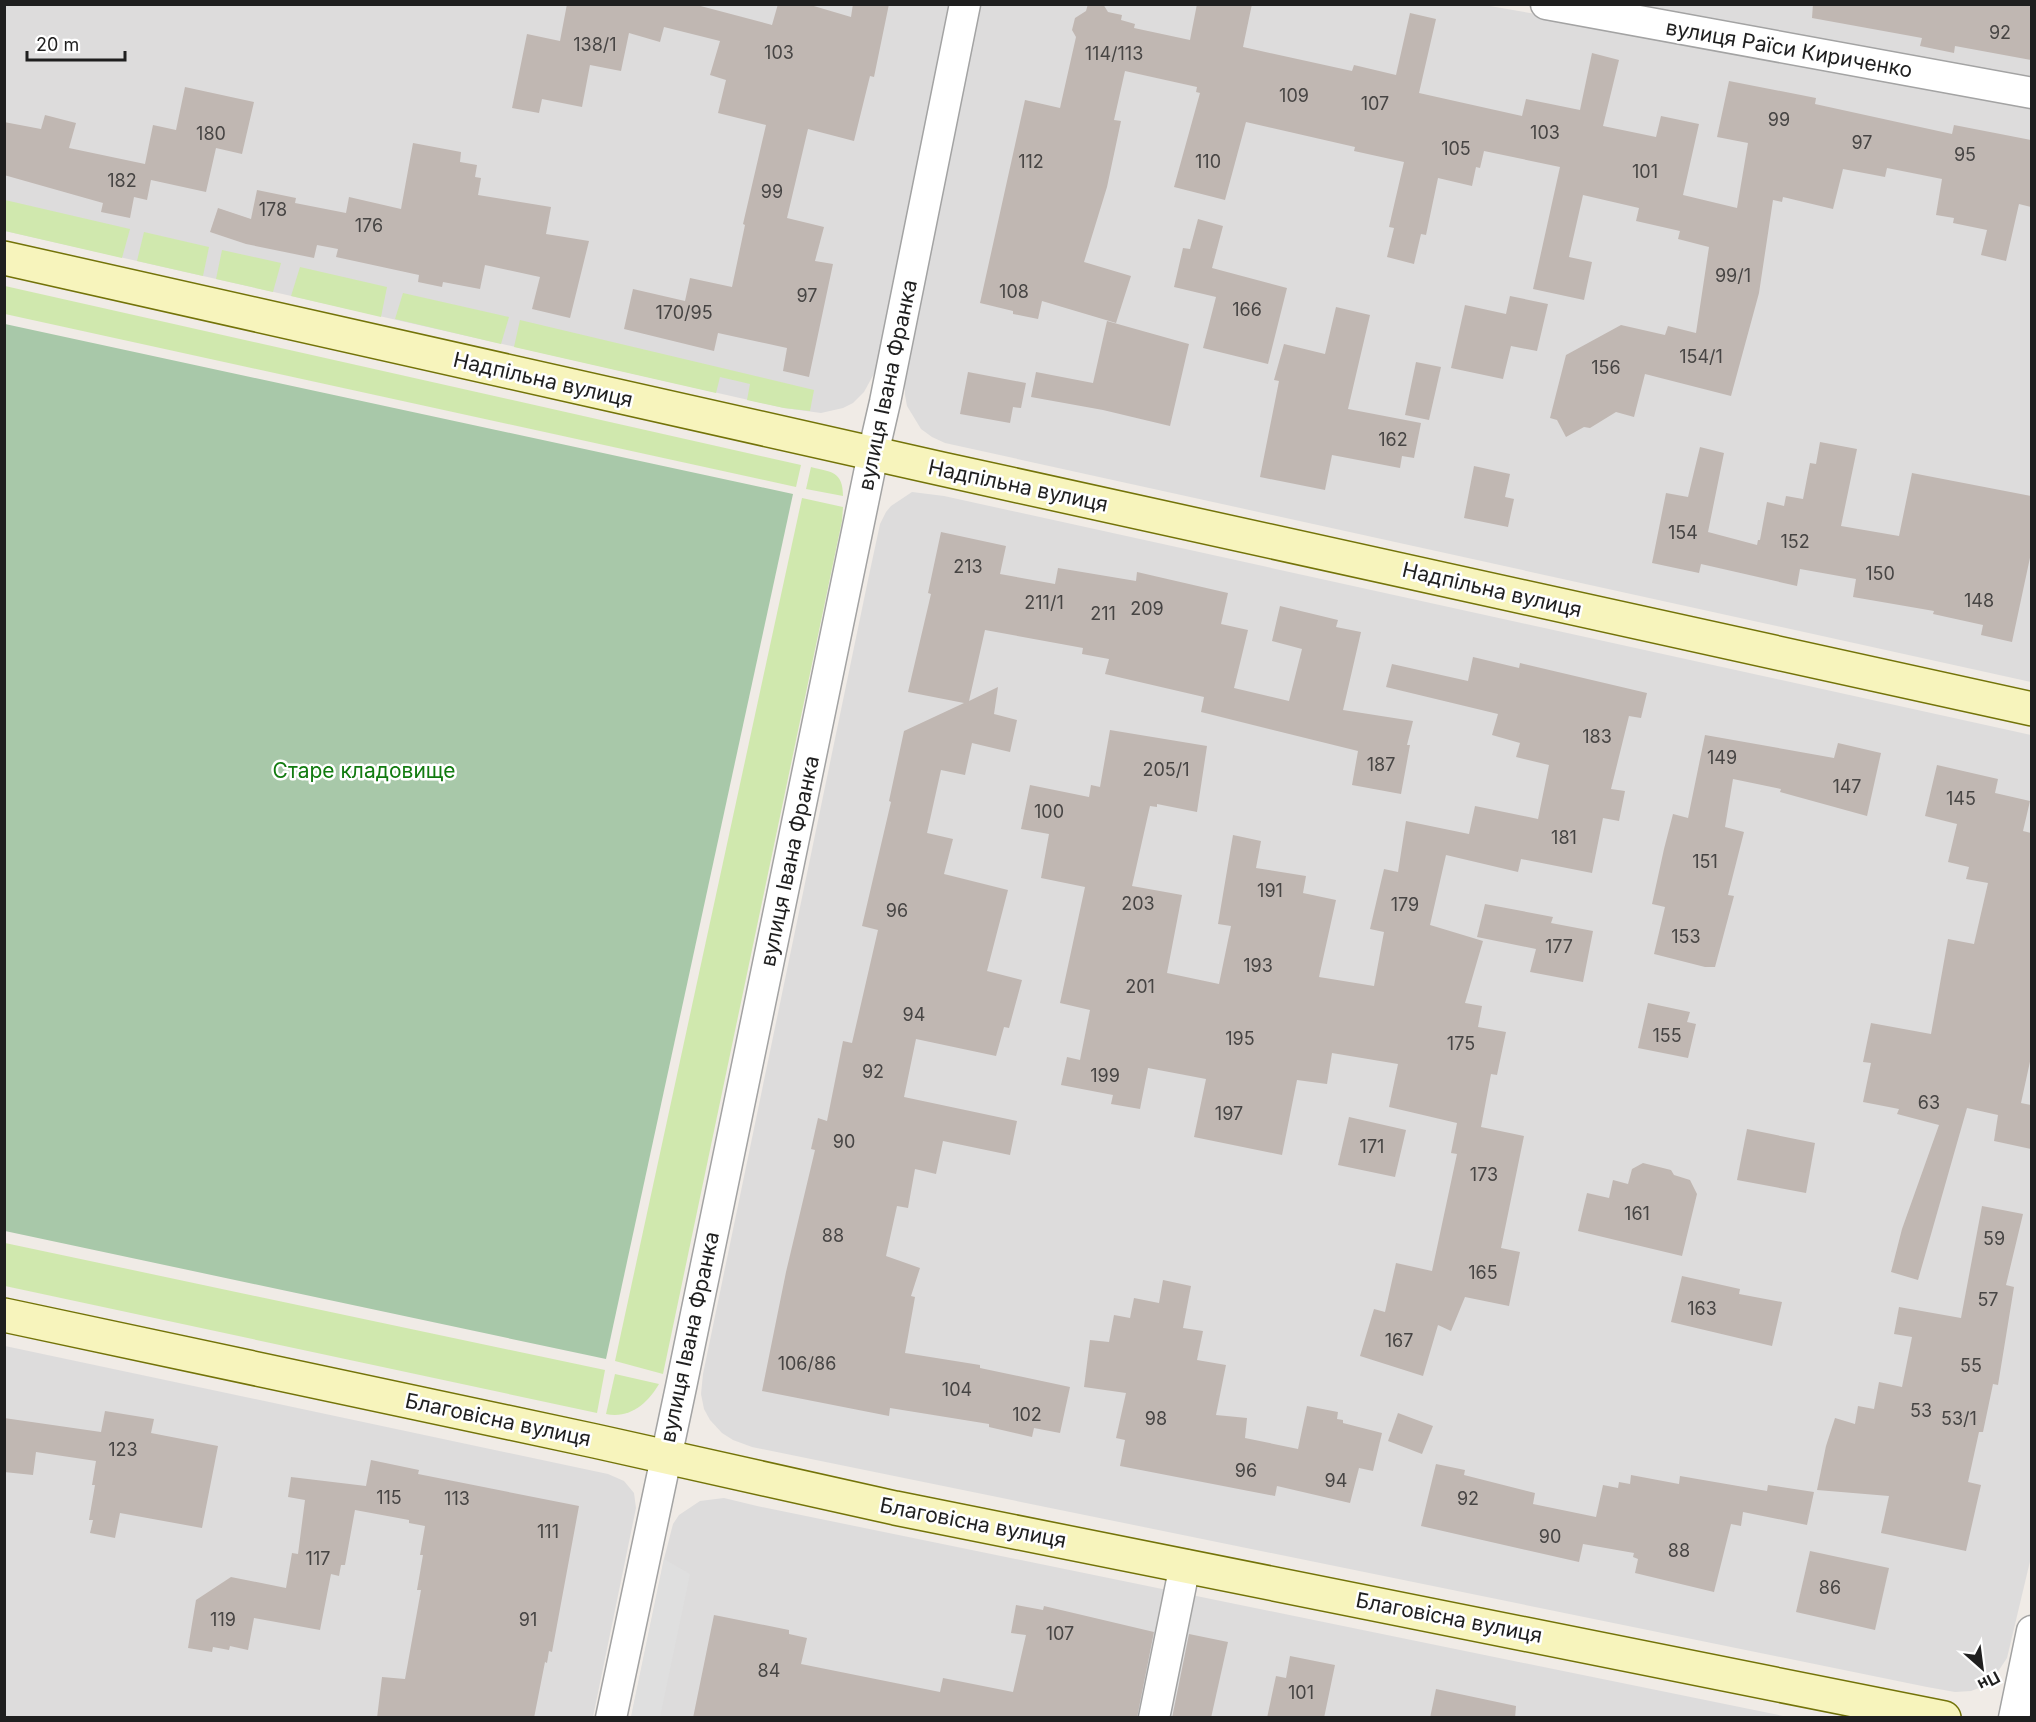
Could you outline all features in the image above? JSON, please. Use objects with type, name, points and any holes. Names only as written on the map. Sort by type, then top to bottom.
[{"type":"main road","name":"Надпільна вулиця","points":[[4,258],[873,454],[2031,709]]},
{"type":"main road","name":"Благовісна вулиця","points":[[4,1315],[665,1456],[895,1508],[1944,1718]]},
{"type":"street","name":"вулиця Івана Франка","points":[[611,1718],[655,1516],[665,1456],[691,1340],[873,454],[888,392],[965,4]]},
{"type":"street","name":"вулиця Раїси Кириченко","points":[[1546,4],[2031,93]]},
{"type":"street","points":[[1154,1718],[1185,1565]]},
{"type":"street","points":[[2014,1718],[2031,1631]]},
{"type":"shaded area","points":[[5,5],[951,5],[876,370],[864,392],[853,403],[821,413],[784,408],[5,231]]},
{"type":"shaded area","points":[[979,5],[1484,5],[1855,70],[2031,104],[2031,682],[945,443],[932,437],[921,429],[907,406],[905,376]]},
{"type":"shaded area","points":[[1624,5],[2031,5],[2031,81]]},
{"type":"shaded area","points":[[912,492],[944,496],[2031,735],[2032,1553],[2007,1658],[1993,1679],[1984,1686],[1971,1691],[1955,1692],[1927,1687],[752,1447],[722,1433],[710,1420],[704,1409],[701,1394],[703,1374],[880,524],[891,506]]},
{"type":"shaded area","points":[[5,1346],[608,1474],[624,1481],[634,1493],[636,1508],[593,1717],[5,1718]]},
{"type":"shaded area","points":[[724,1498],[1788,1717],[631,1718],[673,1524],[679,1515],[700,1501]]},
{"type":"shaded area","points":[[664,1559],[690,1574],[660,1717],[631,1717]]},
{"type":"green space","points":[[5,200],[130,229],[122,258],[5,231]]},
{"type":"green space","points":[[144,232],[209,247],[203,276],[137,261]]},
{"type":"green space","points":[[222,250],[281,263],[273,292],[216,279]]},
{"type":"green space","points":[[300,267],[387,287],[381,317],[291,296]]},
{"type":"green space","points":[[5,286],[801,465],[796,487],[5,314]]},
{"type":"green space","points":[[403,293],[509,317],[501,344],[395,319]]},
{"type":"green space","points":[[520,320],[814,390],[810,411],[747,400],[750,384],[720,377],[716,393],[514,347]]},
{"type":"green space","name":"Старе кладовище","points":[[5,324],[793,494],[606,1359],[5,1231]]},
{"type":"green space","points":[[811,467],[830,472],[838,477],[843,496],[806,489]]},
{"type":"green space","points":[[802,498],[843,507],[842,521],[663,1374],[615,1361]]},
{"type":"green space","points":[[5,1243],[605,1370],[597,1413],[5,1286]]},
{"type":"green space","points":[[615,1374],[659,1384],[644,1403],[630,1412],[606,1414]]},
{"type":"building","points":[[567,4],[693,4],[772,25],[778,4],[807,4],[851,17],[853,4],[889,4],[874,77],[870,76],[854,141],[808,129],[787,218],[824,227],[815,261],[833,264],[809,377],[783,371],[787,348],[718,333],[714,351],[624,329],[633,289],[685,301],[690,278],[732,287],[745,225],[743,224],[766,125],[718,113],[726,80],[710,75],[720,41],[664,27],[660,42],[629,33],[621,71],[590,65],[582,107],[542,99],[539,113],[512,108],[527,34],[560,41]]},
{"type":"building","points":[[1088,4],[1103,4],[1108,12],[1122,15],[1121,20],[1135,24],[1134,28],[1190,40],[1197,4],[1252,4],[1243,47],[1352,71],[1354,65],[1396,75],[1410,13],[1436,19],[1419,93],[1522,116],[1526,99],[1580,110],[1592,53],[1619,60],[1603,126],[1656,137],[1661,116],[1699,124],[1683,195],[1737,208],[1748,143],[1717,137],[1729,81],[1816,98],[1815,104],[1952,134],[1954,125],[2031,140],[2031,207],[2019,204],[2006,261],[1981,255],[1987,230],[1953,223],[1954,218],[1936,215],[1942,179],[1887,168],[1885,177],[1843,169],[1833,209],[1783,197],[1782,202],[1773,200],[1759,293],[1731,396],[1645,374],[1634,417],[1616,412],[1590,428],[1584,427],[1566,437],[1557,420],[1550,418],[1566,355],[1621,325],[1665,335],[1668,326],[1696,333],[1709,247],[1678,239],[1680,231],[1636,221],[1639,208],[1583,195],[1569,257],[1592,262],[1584,300],[1533,289],[1560,167],[1484,151],[1480,168],[1476,167],[1472,186],[1438,178],[1426,235],[1421,234],[1414,264],[1387,257],[1394,228],[1389,227],[1404,162],[1354,151],[1355,147],[1246,122],[1225,200],[1174,187],[1200,93],[1196,92],[1197,87],[1125,71],[1114,120],[1121,121],[1107,187],[1084,262],[1131,276],[1116,323],[1042,301],[1038,319],[1013,314],[1013,311],[980,303],[1025,100],[1060,108],[1076,37],[1072,30],[1075,18],[1086,11]]},
{"type":"building","points":[[1813,4],[2031,4],[2031,60],[1955,46],[1954,53],[1920,46],[1922,38],[1812,18]]},
{"type":"building","points":[[185,87],[254,102],[242,154],[216,148],[206,192],[151,180],[147,200],[134,197],[130,218],[101,212],[103,203],[4,175],[4,122],[41,129],[45,115],[76,123],[69,148],[145,164],[153,125],[176,130]]},
{"type":"building","points":[[413,143],[461,152],[460,162],[477,165],[475,177],[481,178],[478,195],[551,207],[546,234],[589,241],[570,318],[532,309],[540,277],[485,265],[480,289],[443,282],[442,287],[418,282],[419,275],[336,257],[338,249],[317,245],[314,258],[246,244],[210,232],[218,208],[251,219],[257,190],[296,198],[295,203],[346,213],[349,197],[401,209]]},
{"type":"building","points":[[1198,219],[1223,226],[1212,268],[1287,288],[1268,364],[1203,348],[1216,297],[1174,287],[1183,248],[1190,249]]},
{"type":"building","points":[[1510,296],[1548,304],[1537,351],[1511,346],[1503,379],[1451,368],[1465,305],[1506,314]]},
{"type":"building","points":[[1336,307],[1370,315],[1348,409],[1421,423],[1414,458],[1402,456],[1400,468],[1332,455],[1325,490],[1260,477],[1279,381],[1274,380],[1284,344],[1325,354]]},
{"type":"building","points":[[1107,321],[1189,344],[1170,426],[1103,410],[1031,397],[1036,372],[1093,383]]},
{"type":"building","points":[[1416,362],[1441,367],[1429,420],[1405,415]]},
{"type":"building","points":[[968,372],[1026,383],[1021,408],[1013,407],[1010,423],[960,414]]},
{"type":"building","points":[[1820,442],[1857,449],[1841,526],[1899,536],[1912,473],[2031,496],[2031,553],[2012,642],[1981,635],[1983,625],[1933,614],[1934,611],[1853,597],[1856,579],[1800,569],[1797,586],[1701,564],[1699,573],[1652,563],[1666,493],[1688,497],[1700,447],[1724,453],[1708,532],[1757,545],[1767,502],[1784,506],[1786,496],[1803,499],[1810,463],[1816,464]]},
{"type":"building","points":[[1474,466],[1510,474],[1505,497],[1514,499],[1508,527],[1464,518]]},
{"type":"building","points":[[941,532],[1006,546],[1000,574],[1055,584],[1058,568],[1136,581],[1137,572],[1228,593],[1221,624],[1248,630],[1234,688],[1289,701],[1302,649],[1272,641],[1280,606],[1338,620],[1336,627],[1361,632],[1343,710],[1413,721],[1407,745],[1410,745],[1401,794],[1352,785],[1358,751],[1201,712],[1204,697],[1105,674],[1109,659],[1082,654],[1083,648],[985,630],[969,701],[998,687],[994,714],[1017,720],[1010,752],[972,743],[965,775],[941,770],[927,833],[953,839],[944,874],[1008,890],[987,971],[1022,980],[1009,1028],[1004,1027],[996,1056],[916,1039],[904,1097],[1017,1121],[1010,1155],[943,1141],[936,1174],[915,1169],[908,1208],[897,1206],[886,1256],[920,1268],[911,1296],[915,1297],[905,1353],[980,1365],[980,1368],[1070,1387],[1060,1433],[1034,1428],[1032,1437],[989,1427],[989,1424],[890,1408],[889,1416],[762,1391],[786,1272],[815,1150],[811,1149],[818,1118],[827,1121],[843,1041],[852,1043],[878,930],[862,926],[891,802],[889,801],[904,731],[964,703],[908,692],[931,594],[928,593]]},
{"type":"building","points":[[1473,657],[1519,668],[1520,663],[1647,693],[1641,718],[1629,716],[1611,789],[1625,791],[1619,821],[1603,818],[1592,873],[1521,859],[1518,872],[1446,855],[1430,925],[1483,941],[1465,1003],[1482,1006],[1478,1027],[1506,1032],[1497,1075],[1491,1074],[1481,1127],[1524,1136],[1501,1248],[1520,1252],[1509,1306],[1465,1297],[1451,1331],[1438,1325],[1423,1376],[1360,1356],[1374,1309],[1385,1312],[1396,1263],[1432,1271],[1457,1154],[1451,1153],[1457,1123],[1389,1107],[1398,1064],[1332,1053],[1327,1084],[1297,1080],[1282,1155],[1194,1137],[1206,1079],[1148,1068],[1140,1109],[1111,1104],[1113,1095],[1061,1085],[1067,1057],[1080,1060],[1090,1010],[1060,1003],[1085,887],[1041,878],[1049,834],[1021,829],[1030,785],[1089,797],[1091,785],[1100,787],[1110,730],[1207,746],[1197,812],[1157,804],[1157,807],[1150,806],[1132,886],[1182,895],[1167,973],[1219,984],[1231,926],[1218,924],[1233,835],[1261,841],[1256,868],[1306,876],[1303,893],[1336,900],[1319,977],[1374,986],[1384,932],[1370,929],[1384,869],[1398,872],[1406,821],[1469,834],[1475,806],[1538,819],[1549,765],[1516,757],[1520,743],[1492,735],[1498,714],[1386,687],[1392,664],[1468,681]]},
{"type":"building","points":[[1705,735],[1834,758],[1838,743],[1881,753],[1867,816],[1780,792],[1781,789],[1733,779],[1725,827],[1744,832],[1728,895],[1734,896],[1715,967],[1705,967],[1654,954],[1665,907],[1652,904],[1664,849],[1673,814],[1688,818]]},
{"type":"building","points":[[1937,765],[1998,779],[1995,793],[2030,801],[2023,831],[2031,833],[2031,1057],[2021,1103],[2031,1105],[2031,1149],[1994,1141],[1998,1115],[1967,1108],[1918,1280],[1891,1272],[1902,1229],[1939,1125],[1897,1114],[1899,1109],[1863,1102],[1871,1063],[1863,1062],[1871,1023],[1931,1034],[1948,939],[1974,944],[1988,883],[1966,879],[1969,867],[1948,862],[1957,824],[1925,816]]},
{"type":"building","points":[[1485,904],[1553,917],[1551,923],[1593,931],[1583,982],[1530,972],[1536,949],[1477,937]]},
{"type":"building","points":[[1648,1003],[1690,1012],[1687,1022],[1696,1024],[1688,1058],[1638,1048]]},
{"type":"building","points":[[1349,1117],[1406,1130],[1395,1177],[1338,1165]]},
{"type":"building","points":[[1747,1129],[1815,1143],[1806,1193],[1737,1180]]},
{"type":"building","points":[[1643,1163],[1671,1170],[1674,1175],[1690,1180],[1697,1194],[1682,1256],[1578,1231],[1587,1193],[1609,1198],[1613,1180],[1628,1184],[1632,1169]]},
{"type":"building","points":[[1982,1206],[2023,1214],[2006,1285],[2014,1287],[1998,1385],[1993,1384],[1983,1432],[1979,1432],[1968,1482],[1981,1485],[1966,1551],[1881,1533],[1889,1496],[1817,1490],[1826,1446],[1835,1418],[1855,1424],[1858,1406],[1874,1409],[1879,1382],[1902,1387],[1912,1337],[1894,1334],[1899,1307],[1961,1318]]},
{"type":"building","points":[[1682,1276],[1740,1289],[1739,1294],[1782,1302],[1772,1346],[1671,1322]]},
{"type":"building","points":[[1163,1280],[1191,1286],[1183,1328],[1203,1331],[1197,1360],[1226,1365],[1216,1415],[1247,1418],[1245,1438],[1298,1449],[1307,1406],[1338,1412],[1337,1419],[1343,1420],[1343,1423],[1382,1433],[1373,1471],[1359,1468],[1350,1503],[1277,1486],[1275,1496],[1120,1466],[1125,1440],[1116,1438],[1126,1393],[1084,1387],[1090,1340],[1109,1342],[1114,1315],[1130,1318],[1134,1298],[1159,1303]]},
{"type":"building","points":[[105,1411],[154,1419],[151,1433],[218,1446],[202,1528],[120,1513],[115,1538],[90,1533],[93,1520],[89,1520],[95,1485],[92,1485],[96,1461],[36,1452],[33,1475],[4,1472],[4,1418],[101,1432]]},
{"type":"building","points":[[1398,1413],[1433,1426],[1422,1454],[1388,1441]]},
{"type":"building","points":[[371,1460],[419,1470],[418,1474],[579,1506],[552,1652],[549,1651],[547,1663],[545,1662],[534,1718],[377,1718],[382,1677],[405,1679],[421,1590],[417,1590],[425,1526],[409,1523],[409,1520],[355,1510],[345,1565],[341,1565],[339,1576],[331,1574],[320,1630],[254,1618],[248,1650],[230,1646],[229,1650],[213,1647],[212,1652],[188,1648],[196,1600],[231,1577],[286,1588],[292,1553],[298,1554],[305,1500],[288,1497],[291,1477],[366,1486]]},
{"type":"building","points":[[1436,1464],[1465,1470],[1464,1475],[1535,1493],[1533,1504],[1596,1517],[1603,1485],[1618,1488],[1619,1482],[1630,1484],[1631,1475],[1679,1484],[1680,1476],[1767,1491],[1768,1485],[1814,1492],[1807,1525],[1743,1512],[1741,1526],[1731,1524],[1714,1592],[1635,1573],[1638,1559],[1633,1557],[1634,1553],[1583,1544],[1579,1562],[1421,1526]]},
{"type":"building","points":[[1810,1551],[1889,1568],[1875,1630],[1796,1612]]},
{"type":"building","points":[[1016,1605],[1043,1610],[1044,1606],[1154,1632],[1137,1718],[693,1718],[714,1615],[789,1630],[789,1634],[807,1638],[801,1664],[940,1692],[943,1678],[1013,1692],[1026,1635],[1011,1633]]},
{"type":"building","points":[[1189,1634],[1228,1642],[1211,1718],[1172,1718]]},
{"type":"building","points":[[1290,1656],[1335,1665],[1324,1718],[1267,1718],[1276,1676],[1286,1678]]},
{"type":"building","points":[[1436,1689],[1516,1706],[1515,1718],[1430,1718]]}]
